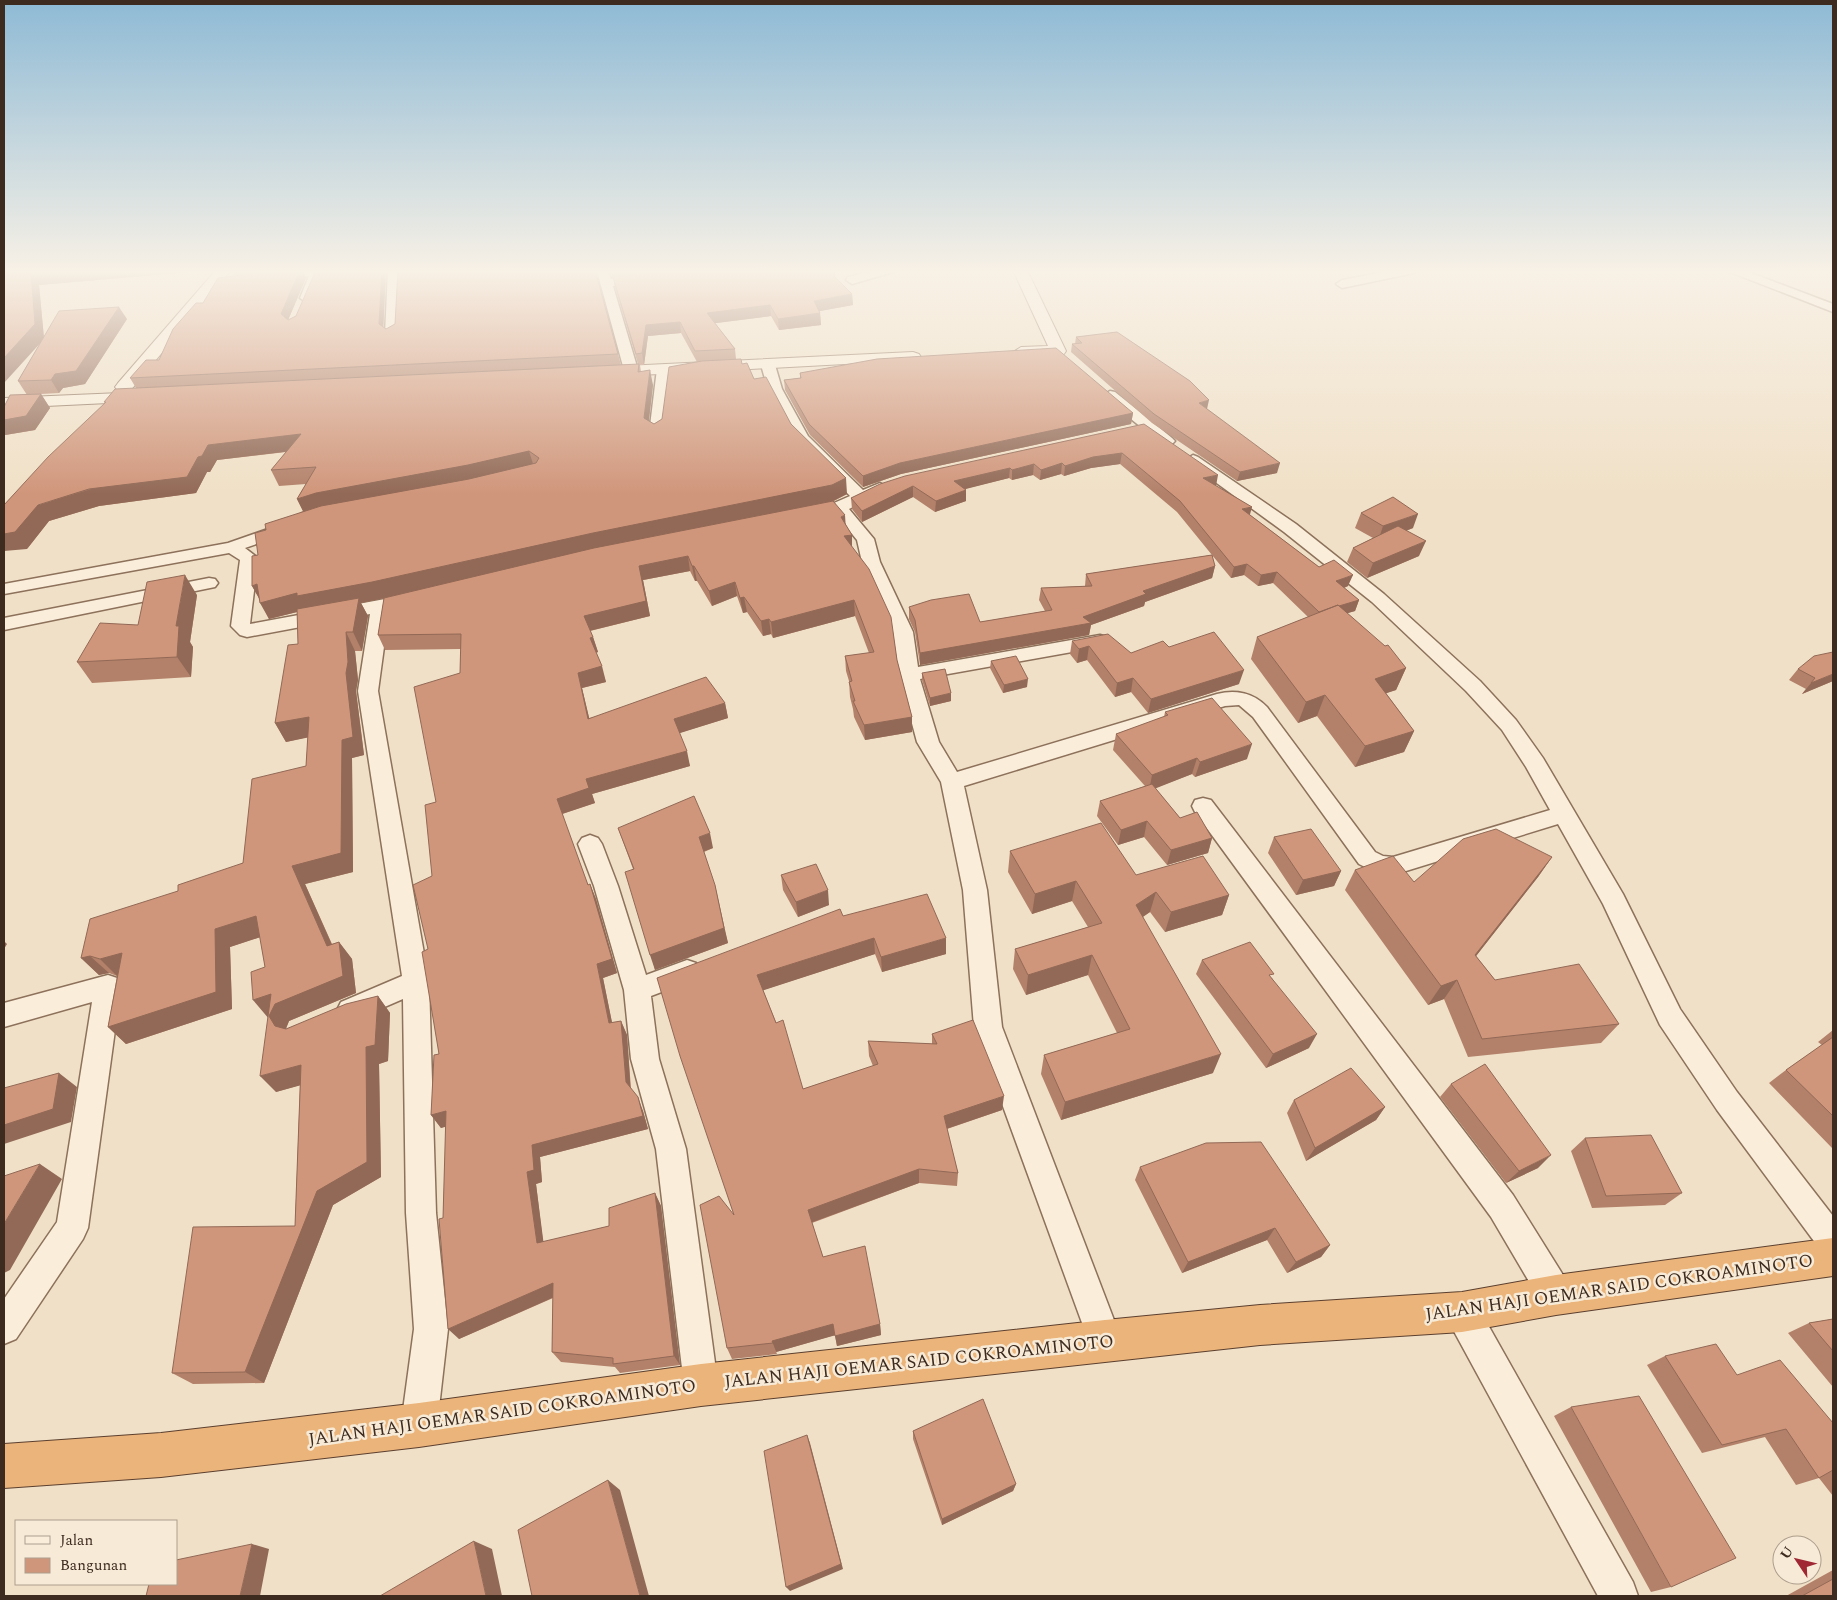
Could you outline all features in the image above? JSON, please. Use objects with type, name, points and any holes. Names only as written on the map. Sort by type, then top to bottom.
[{"type":"highway","name":"JALAN HAJI OEMAR SAID COKROAMINOTO","points":[[4,1466],[161,1455],[418,1425],[701,1385],[1260,1325],[1462,1312],[1556,1295],[1833,1257]]},
{"type":"street","points":[[101,412],[160,345]]},
{"type":"street","points":[[624,345],[631,370]]},
{"type":"street","points":[[1009,353],[1066,357],[1059,345]]},
{"type":"street","points":[[587,373],[930,356]]},
{"type":"street","points":[[768,364],[776,389],[802,438],[861,497]]},
{"type":"street","points":[[656,434],[664,369]]},
{"type":"street","points":[[1095,382],[1137,429],[1290,528],[1378,598],[1438,653],[1509,725],[1535,763],[1614,901],[1670,1017],[1727,1101],[1833,1241]]},
{"type":"street","points":[[4,403],[161,396]]},
{"type":"street","points":[[793,516],[839,507],[895,483]]},
{"type":"street","points":[[839,507],[864,539],[871,562],[887,593],[903,632],[909,675],[928,742],[952,782],[975,890],[988,1027],[1105,1342]]},
{"type":"street","points":[[4,589],[232,547],[298,523]]},
{"type":"street","points":[[232,547],[249,558],[240,626],[247,631],[380,607],[428,596]]},
{"type":"street","points":[[4,624],[209,583]]},
{"type":"street","points":[[380,607],[368,691],[416,982],[421,1214],[431,1329],[418,1425]]},
{"type":"street","points":[[909,675],[1111,639]]},
{"type":"street","points":[[952,782],[1224,699],[1237,698],[1248,701],[1260,712],[1367,858],[1379,865],[1393,866],[1564,814]]},
{"type":"street","points":[[1203,806],[1502,1206],[1556,1295]]},
{"type":"street","points":[[590,844],[606,886],[637,990],[645,1059],[671,1150],[701,1385]]},
{"type":"street","points":[[637,990],[709,962]]},
{"type":"street","points":[[327,1020],[416,982]]},
{"type":"street","points":[[4,1015],[108,986],[72,1228],[4,1327]]},
{"type":"street","points":[[1462,1312],[1619,1596]]},
{"type":"building","points":[[4,345],[16,345],[4,358]]},
{"type":"building","points":[[39,345],[94,345],[76,371],[55,374],[51,380],[18,381]]},
{"type":"building","points":[[166,345],[615,345],[618,354],[130,378],[146,360],[159,360]]},
{"type":"building","points":[[633,345],[643,345],[642,353],[636,354]]},
{"type":"building","points":[[692,345],[732,345],[735,349],[695,351]]},
{"type":"building","points":[[1073,345],[1136,345],[1190,381],[1209,400],[1199,403],[1280,463],[1240,472],[1154,414]]},
{"type":"building","points":[[1056,348],[1133,413],[900,463],[863,476],[809,424],[784,380],[801,378],[800,373],[877,359]]},
{"type":"building","points":[[741,359],[742,364],[747,363],[754,379],[766,377],[791,424],[846,478],[832,485],[593,533],[372,582],[297,596],[297,593],[260,603],[257,584],[252,586],[252,556],[258,555],[255,533],[266,530],[265,524],[321,506],[469,479],[536,463],[539,458],[529,451],[468,465],[316,493],[297,499],[316,467],[271,470],[301,434],[208,445],[202,456],[198,457],[187,477],[89,489],[38,505],[15,532],[4,534],[4,505],[48,457],[106,402],[104,402],[115,389],[639,364],[638,372],[650,370],[644,418],[654,424],[662,419],[669,367],[702,361]]},
{"type":"building","points":[[41,394],[26,416],[4,420],[4,407],[10,395]]},
{"type":"building","points":[[1144,424],[1218,475],[1203,478],[1252,507],[1242,509],[1319,567],[1334,560],[1353,575],[1336,581],[1359,600],[1319,612],[1277,572],[1261,575],[1247,564],[1234,567],[1180,501],[1122,453],[1093,457],[1065,466],[1062,463],[1041,470],[1034,464],[1012,470],[1010,468],[954,481],[966,490],[936,501],[913,486],[862,511],[851,498],[880,484],[905,476]]},
{"type":"building","points":[[1393,497],[1418,514],[1383,526],[1361,513]]},
{"type":"building","points":[[833,501],[845,515],[841,517],[852,535],[844,536],[869,569],[891,617],[897,660],[912,717],[864,725],[853,701],[855,701],[849,682],[852,681],[845,656],[874,652],[854,600],[771,622],[769,619],[761,621],[744,597],[740,598],[735,582],[709,591],[694,566],[692,566],[688,556],[639,566],[646,601],[584,616],[593,637],[590,638],[602,666],[578,673],[588,719],[706,677],[725,703],[674,719],[687,751],[586,779],[589,788],[557,799],[588,885],[590,884],[612,959],[597,964],[609,1023],[621,1021],[626,1082],[638,1097],[643,1116],[532,1145],[534,1170],[527,1172],[537,1243],[609,1226],[609,1208],[655,1193],[674,1356],[613,1364],[613,1358],[552,1352],[553,1283],[448,1329],[439,1219],[443,1218],[446,1111],[431,1115],[434,1055],[439,1054],[422,952],[428,949],[413,885],[432,876],[425,805],[436,802],[414,687],[460,673],[461,634],[378,635],[384,598],[594,548]]},
{"type":"building","points":[[1398,526],[1426,541],[1373,563],[1353,548]]},
{"type":"building","points":[[1212,555],[1215,566],[1143,591],[1146,594],[1083,617],[1091,623],[920,653],[915,620],[909,607],[931,600],[969,594],[980,622],[1052,610],[1041,588],[1092,586],[1086,574]]},
{"type":"building","points":[[185,575],[176,626],[179,626],[177,657],[77,662],[100,623],[138,625],[147,582]]},
{"type":"building","points":[[359,598],[353,632],[346,632],[348,662],[346,673],[353,737],[342,740],[341,853],[292,866],[327,946],[339,942],[343,976],[275,1004],[269,1016],[275,1026],[286,1029],[346,1004],[378,996],[375,1045],[366,1047],[367,1162],[317,1191],[245,1372],[172,1373],[193,1227],[295,1226],[301,1065],[260,1076],[271,994],[253,1000],[251,972],[265,967],[256,916],[215,929],[216,992],[108,1027],[122,953],[100,959],[90,956],[81,958],[90,919],[178,891],[178,885],[243,863],[252,779],[306,766],[309,717],[275,723],[288,645],[298,644],[297,609]]},
{"type":"building","points":[[1338,605],[1385,646],[1388,645],[1406,668],[1375,679],[1414,731],[1365,746],[1325,695],[1306,702],[1257,637]]},
{"type":"building","points":[[1214,632],[1244,670],[1151,699],[1133,678],[1117,683],[1089,646],[1079,649],[1072,641],[1108,634],[1131,653],[1163,641],[1169,647]]},
{"type":"building","points":[[1833,652],[1833,674],[1811,683],[1815,678],[1798,669],[1814,656]]},
{"type":"building","points":[[1016,656],[1028,679],[1004,685],[991,661]]},
{"type":"building","points":[[945,669],[951,693],[930,698],[922,673]]},
{"type":"building","points":[[1212,698],[1252,744],[1200,762],[1197,758],[1152,775],[1116,734],[1168,715],[1165,712]]},
{"type":"building","points":[[1152,784],[1180,818],[1197,812],[1212,838],[1171,850],[1147,821],[1121,830],[1100,801]]},
{"type":"building","points":[[694,796],[710,833],[699,837],[715,885],[724,928],[650,955],[625,872],[634,869],[618,828]]},
{"type":"building","points":[[1101,823],[1136,875],[1203,856],[1229,895],[1171,912],[1156,892],[1136,905],[1221,1054],[1065,1102],[1044,1055],[1130,1029],[1092,955],[1028,975],[1015,949],[1102,923],[1076,881],[1035,894],[1010,851]]},
{"type":"building","points":[[1311,829],[1341,871],[1303,880],[1274,837]]},
{"type":"building","points":[[1496,829],[1552,857],[1475,955],[1495,980],[1579,964],[1619,1024],[1482,1039],[1457,980],[1441,986],[1355,870],[1393,856],[1414,882],[1463,839]]},
{"type":"building","points":[[816,864],[828,890],[796,902],[781,875]]},
{"type":"building","points":[[927,894],[946,938],[881,957],[874,938],[757,975],[776,1023],[783,1020],[803,1089],[878,1064],[868,1041],[937,1044],[932,1034],[973,1020],[1004,1096],[944,1116],[958,1173],[919,1169],[808,1210],[823,1257],[865,1246],[880,1324],[835,1336],[833,1324],[772,1341],[773,1343],[727,1348],[700,1205],[719,1196],[734,1215],[680,1056],[657,978],[840,909],[843,916]]},
{"type":"building","points":[[1250,942],[1274,974],[1269,975],[1317,1034],[1273,1054],[1202,960]]},
{"type":"building","points":[[1833,1037],[1833,1116],[1786,1070]]},
{"type":"building","points":[[1485,1064],[1551,1155],[1519,1171],[1451,1084]]},
{"type":"building","points":[[1351,1068],[1385,1107],[1315,1148],[1294,1100]]},
{"type":"building","points":[[59,1073],[53,1109],[4,1125],[4,1088]]},
{"type":"building","points":[[1651,1135],[1682,1193],[1606,1196],[1585,1138]]},
{"type":"building","points":[[1261,1142],[1330,1245],[1296,1262],[1275,1228],[1188,1262],[1140,1167],[1206,1143]]},
{"type":"building","points":[[40,1164],[4,1224],[4,1176]]},
{"type":"building","points":[[1833,1319],[1833,1351],[1809,1323]]},
{"type":"building","points":[[1716,1344],[1737,1375],[1780,1360],[1833,1423],[1833,1470],[1819,1478],[1786,1429],[1722,1445],[1665,1356]]},
{"type":"building","points":[[1639,1396],[1736,1558],[1671,1587],[1571,1407]]},
{"type":"building","points":[[983,1399],[1016,1484],[942,1519],[913,1431]]},
{"type":"building","points":[[807,1435],[841,1564],[786,1587],[764,1451]]},
{"type":"building","points":[[608,1480],[640,1596],[532,1596],[518,1530]]},
{"type":"building","points":[[474,1541],[486,1596],[380,1596]]},
{"type":"building","points":[[252,1544],[240,1596],[146,1596],[149,1585],[178,1585],[178,1560]]},
{"type":"building","points":[[1833,1579],[1833,1596],[1802,1596]]}]
